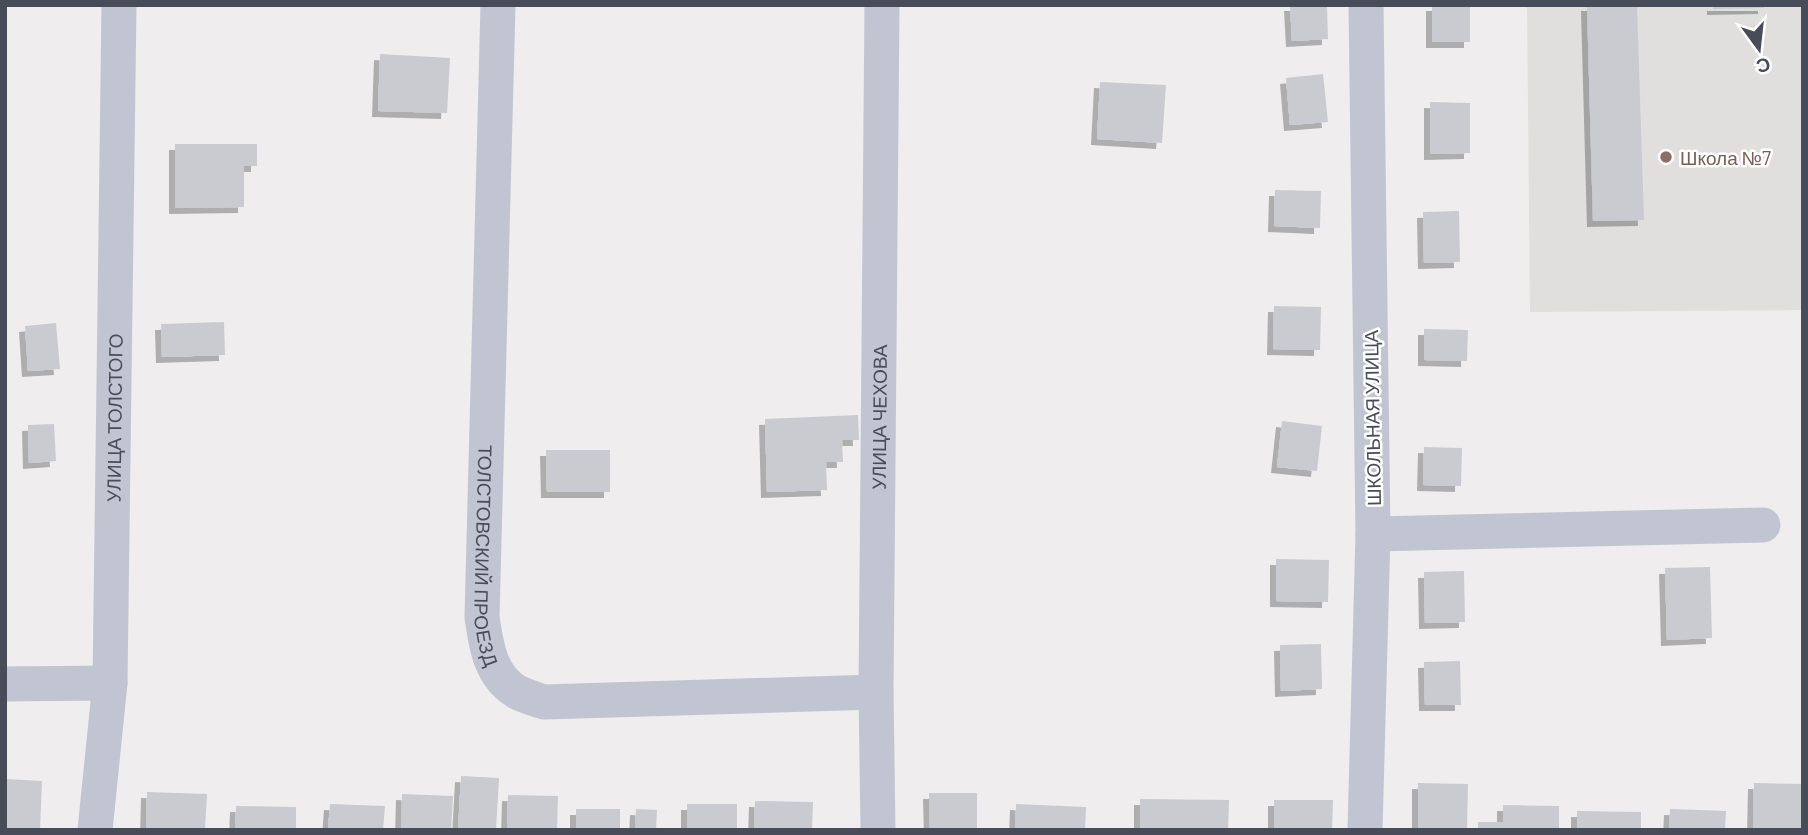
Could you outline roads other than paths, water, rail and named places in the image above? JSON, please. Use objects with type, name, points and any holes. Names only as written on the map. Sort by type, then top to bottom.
[{"type":"street","name":"УЛИЦА ТОЛСТОГО","points":[[95,830],[110,683],[119,5]]},
{"type":"street","name":"ТОЛСТОВСКИЙ ПРОЕЗД","points":[[498,5],[482,617],[486,645],[496,672],[516,691],[544,702],[876,692]]},
{"type":"street","name":"УЛИЦА ЧЕХОВА","points":[[877,830],[882,5]]},
{"type":"street","name":"ШКОЛЬНАЯ УЛИЦА","points":[[1365,830],[1373,534],[1366,5]]},
{"type":"street","points":[[1373,534],[1763,525]]},
{"type":"street","points":[[5,684],[110,683]]},
{"type":"place","name":"Школа №7","points":[[1666,157]]}]
